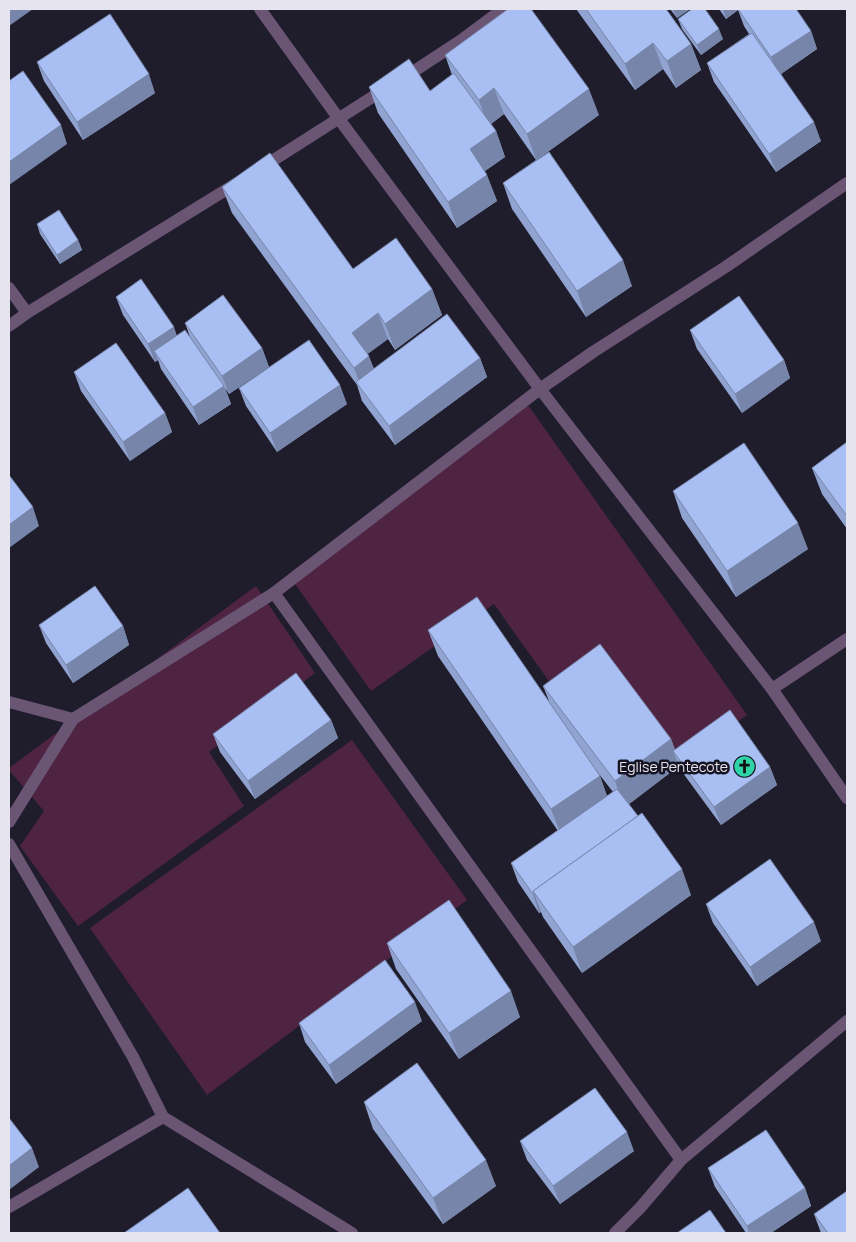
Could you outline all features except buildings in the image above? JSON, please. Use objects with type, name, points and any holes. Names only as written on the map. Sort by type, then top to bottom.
[{"type":"street","points":[[260,9],[339,119],[540,389],[772,688],[847,798]]},
{"type":"street","points":[[9,326],[339,119],[460,41],[503,9]]},
{"type":"street","points":[[9,822],[73,719],[274,593],[540,389],[593,352],[726,266],[847,183]]},
{"type":"street","points":[[9,288],[27,313]]},
{"type":"street","points":[[274,593],[681,1160]]},
{"type":"street","points":[[772,688],[847,639]]},
{"type":"street","points":[[9,702],[73,719]]},
{"type":"street","points":[[9,844],[133,1057],[163,1117],[352,1233]]},
{"type":"street","points":[[615,1233],[640,1208],[681,1160],[847,1021]]},
{"type":"street","points":[[9,1207],[163,1117]]},
{"type":"shaded area","points":[[528,405],[747,715],[680,762],[561,698],[494,604],[371,691],[288,574]]},
{"type":"shaded area","points":[[256,586],[315,673],[209,752],[244,806],[78,926],[20,846],[44,811],[9,768]]},
{"type":"shaded area","points":[[352,740],[467,900],[207,1095],[90,928]]},
{"type":"place","name":"Eglise Pentecote","points":[[744,766]]}]
